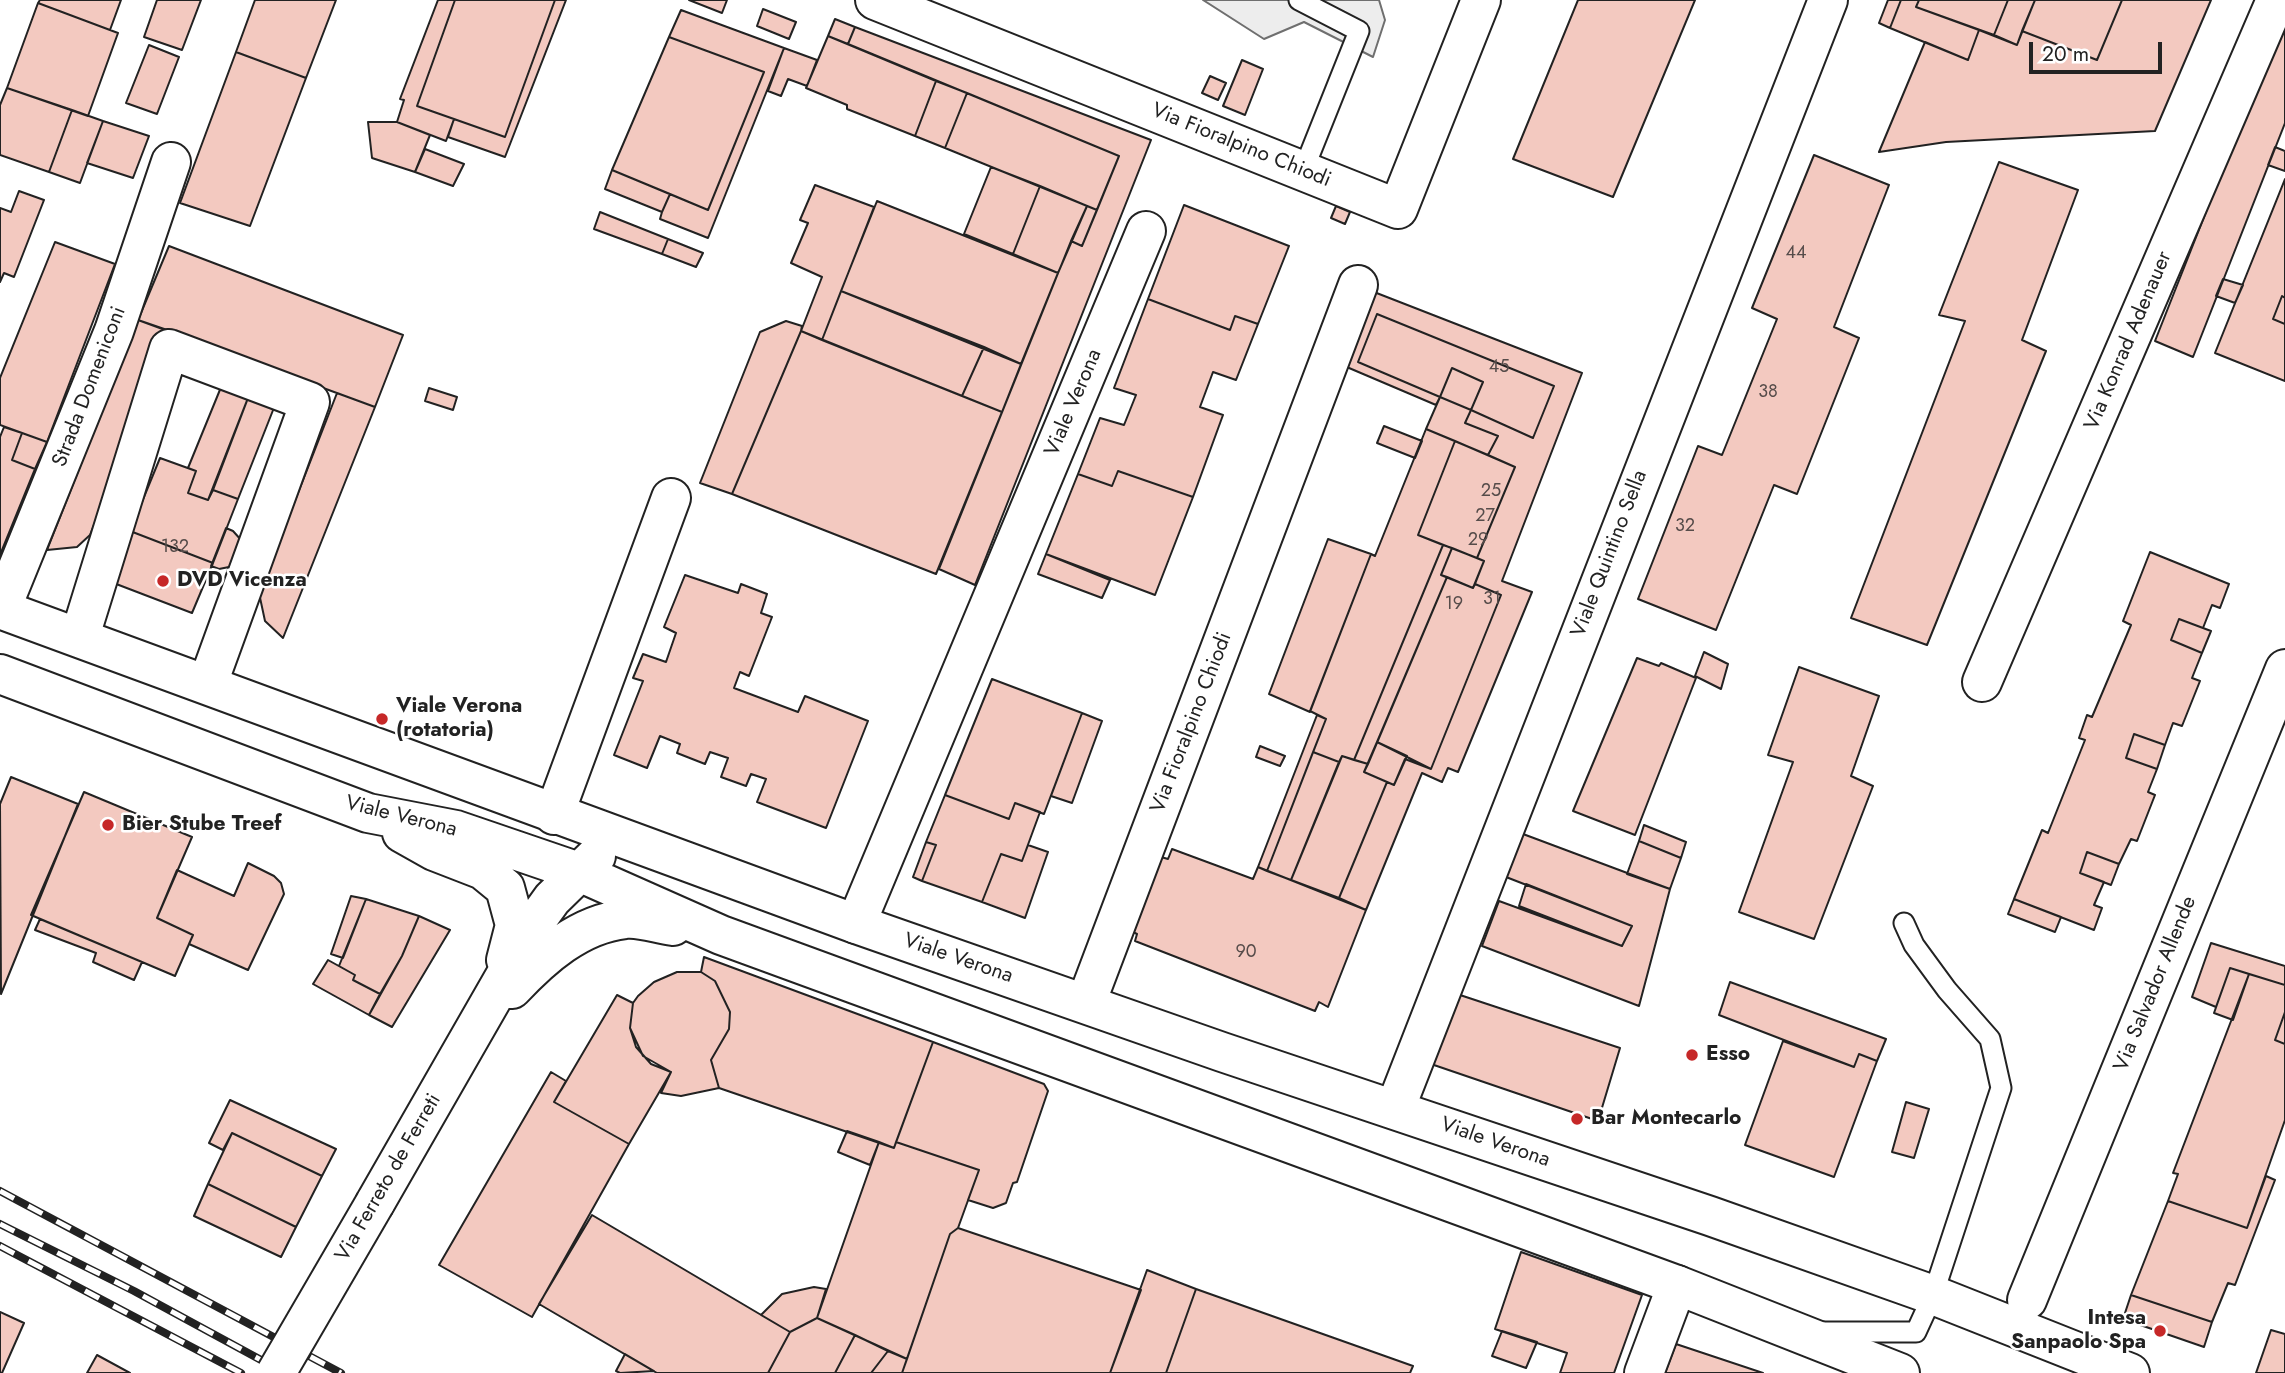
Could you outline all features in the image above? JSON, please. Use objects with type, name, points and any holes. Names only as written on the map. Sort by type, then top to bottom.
[{"type":"street","name":"Via Fioralpino Chiodi","points":[[875,0],[1398,209],[1481,0]]},
{"type":"street","name":"Viale Quintino Sella","points":[[1395,1109],[1828,0]]},
{"type":"street","name":"Via Konrad Adenauer","points":[[1982,682],[2276,0]]},
{"type":"street","name":"Strada Domeniconi","points":[[1,609],[114,331],[171,162]]},
{"type":"street","name":"Viale Verona","points":[[856,924],[1146,231]]},
{"type":"street","name":"Via Fioralpino Chiodi","points":[[1086,1003],[1358,285]]},
{"type":"street","points":[[80,636],[169,349],[310,402],[208,683]]},
{"type":"street","points":[[554,815],[671,498]]},
{"type":"street","name":"Viale Verona","points":[[1,609],[208,683],[554,815],[856,924],[1933,1295],[2130,1373]]},
{"type":"street","name":"Via Salvador Allende","points":[[2026,1300],[2285,669]]},
{"type":"street","name":"Viale Verona","points":[[0,674],[368,813],[456,830],[579,872],[721,935],[1677,1285],[1900,1373]]},
{"type":"street","name":"Via Ferreto de Ferreti","points":[[368,813],[435,850],[483,870],[505,888],[515,925],[500,982]]},
{"type":"street","name":"Via Ferreto de Ferreti","points":[[276,1373],[539,917],[593,857],[621,853],[741,882]]},
{"type":"street","name":"Viale Verona","points":[[477,1026],[550,952],[589,929],[626,918],[721,935]]},
{"type":"street","points":[[1644,1373],[1677,1285]]},
{"type":"lane","points":[[1299,0],[1359,31],[1304,171]]},
{"type":"lane","points":[[1792,1332],[1916,1332],[1933,1295],[2001,1088],[1990,1039],[1947,990],[1914,945],[1904,923]]},
{"type":"shaded area","points":[[1203,0],[1379,0],[1385,20],[1373,57],[1304,22],[1264,39]]},
{"type":"building","points":[[40,0],[121,0],[110,30],[38,3]]},
{"type":"building","points":[[157,0],[201,0],[182,50],[144,37]]},
{"type":"building","points":[[255,0],[336,0],[306,78],[236,52]]},
{"type":"building","points":[[438,0],[455,0],[417,106],[454,119],[446,141],[397,122],[404,100],[400,99]]},
{"type":"building","points":[[455,0],[555,0],[505,137],[417,106]]},
{"type":"building","points":[[555,0],[566,0],[505,157],[448,137],[454,119],[505,137]]},
{"type":"building","points":[[689,0],[727,0],[722,13]]},
{"type":"building","points":[[1578,0],[1695,0],[1613,197],[1513,159]]},
{"type":"building","points":[[1888,0],[1901,0],[1890,28],[1879,23]]},
{"type":"building","points":[[1901,0],[1919,0],[1916,7],[1979,30],[1968,60],[1890,28]]},
{"type":"building","points":[[1919,0],[2008,0],[1994,35],[1916,7]]},
{"type":"building","points":[[2008,0],[2035,0],[2017,45],[1994,35]]},
{"type":"building","points":[[2035,0],[2122,0],[2097,60],[2022,31]]},
{"type":"building","points":[[2122,0],[2211,0],[2155,131],[1946,142],[1879,152],[1925,42],[1968,60],[1979,30],[2017,45],[2022,31],[2097,60]]},
{"type":"building","points":[[38,3],[118,33],[88,116],[7,88]]},
{"type":"building","points":[[763,9],[796,22],[789,39],[757,26]]},
{"type":"building","points":[[681,10],[784,48],[708,238],[660,219],[662,212],[670,194],[708,210],[764,72],[669,37]]},
{"type":"building","points":[[2285,12],[2285,123],[2193,357],[2155,341]]},
{"type":"building","points":[[835,19],[855,27],[848,44],[828,36]]},
{"type":"building","points":[[855,27],[1151,140],[975,585],[939,569],[1071,241],[1082,246],[1119,156],[848,44]]},
{"type":"building","points":[[828,36],[936,81],[915,136],[847,109],[847,105],[806,88]]},
{"type":"building","points":[[669,37],[764,72],[708,210],[612,170]]},
{"type":"building","points":[[149,45],[179,57],[157,114],[126,103]]},
{"type":"building","points":[[784,48],[817,60],[807,86],[788,79],[781,96],[768,91]]},
{"type":"building","points":[[236,52],[306,78],[250,226],[180,203]]},
{"type":"building","points":[[1242,60],[1263,69],[1245,115],[1223,106]]},
{"type":"building","points":[[1210,76],[1226,83],[1218,100],[1202,93]]},
{"type":"building","points":[[936,81],[967,93],[945,148],[915,136]]},
{"type":"building","points":[[7,88],[72,110],[49,172],[0,155],[0,105]]},
{"type":"building","points":[[967,93],[1119,156],[1097,210],[945,148]]},
{"type":"building","points":[[72,110],[103,121],[80,183],[49,172]]},
{"type":"building","points":[[103,121],[149,136],[133,178],[87,163]]},
{"type":"building","points":[[368,122],[397,122],[430,135],[415,172],[372,158]]},
{"type":"building","points":[[2275,147],[2285,151],[2285,171],[2268,165]]},
{"type":"building","points":[[425,149],[464,164],[453,186],[415,172]]},
{"type":"building","points":[[1814,155],[1889,185],[1834,327],[1859,338],[1797,494],[1774,485],[1716,630],[1638,599],[1698,446],[1722,455],[1777,319],[1752,308]]},
{"type":"building","points":[[1999,162],[2078,190],[2022,340],[2046,351],[1927,645],[1851,618],[1965,321],[1939,315]]},
{"type":"building","points":[[991,167],[1040,186],[1013,254],[964,234]]},
{"type":"building","points":[[612,170],[670,194],[662,212],[605,189]]},
{"type":"building","points":[[2285,179],[2285,298],[2282,296],[2273,319],[2285,324],[2285,381],[2215,353]]},
{"type":"building","points":[[815,185],[874,207],[822,340],[801,331],[822,277],[791,263],[808,223],[800,220]]},
{"type":"building","points":[[1040,186],[1087,206],[1058,273],[1013,254]]},
{"type":"building","points":[[19,191],[44,200],[14,277],[4,273],[0,282],[0,208],[11,212]]},
{"type":"building","points":[[877,201],[1058,273],[1021,364],[841,291]]},
{"type":"building","points":[[1184,205],[1289,246],[1258,324],[1235,316],[1230,330],[1148,299]]},
{"type":"building","points":[[1087,206],[1097,210],[1082,246],[1071,241]]},
{"type":"building","points":[[1336,206],[1350,212],[1345,224],[1331,218]]},
{"type":"building","points":[[600,212],[668,239],[662,254],[594,229]]},
{"type":"building","points":[[668,239],[703,253],[696,267],[662,254]]},
{"type":"building","points":[[55,242],[115,264],[47,442],[0,425],[0,378]]},
{"type":"building","points":[[169,246],[403,335],[375,407],[138,320]]},
{"type":"building","points":[[2223,279],[2243,285],[2235,303],[2216,296]]},
{"type":"building","points":[[841,291],[984,347],[962,396],[822,340]]},
{"type":"building","points":[[1374,292],[1582,373],[1502,581],[1532,592],[1458,772],[1448,768],[1442,782],[1422,773],[1366,910],[1339,898],[1387,782],[1394,785],[1405,759],[1431,769],[1501,595],[1475,584],[1484,561],[1477,558],[1515,467],[1488,455],[1498,436],[1465,423],[1471,410],[1533,438],[1554,386],[1377,314],[1358,362],[1440,397],[1436,405],[1342,365]]},
{"type":"building","points":[[2282,296],[2285,298],[2285,324],[2273,319]]},
{"type":"building","points":[[1148,299],[1230,330],[1235,316],[1258,324],[1236,380],[1213,372],[1200,407],[1223,415],[1193,497],[1118,471],[1112,486],[1078,474],[1100,418],[1124,425],[1136,395],[1114,388]]},
{"type":"building","points":[[1377,314],[1554,386],[1533,438],[1471,410],[1483,382],[1452,368],[1440,397],[1358,362]]},
{"type":"building","points":[[138,320],[170,331],[90,535],[77,547],[47,550]]},
{"type":"building","points":[[786,321],[802,326],[801,331],[732,494],[700,483],[760,332]]},
{"type":"building","points":[[801,331],[1002,412],[936,574],[732,494]]},
{"type":"building","points":[[984,347],[1021,364],[1002,412],[962,396]]},
{"type":"building","points":[[1452,368],[1483,382],[1471,410],[1440,397]]},
{"type":"building","points":[[226,375],[253,385],[208,500],[188,493],[196,471],[188,468]]},
{"type":"building","points":[[253,385],[279,395],[238,499],[213,490]]},
{"type":"building","points":[[429,388],[457,397],[453,410],[425,401]]},
{"type":"building","points":[[337,393],[375,407],[283,638],[265,621],[259,593]]},
{"type":"building","points":[[1440,397],[1471,410],[1465,423],[1498,436],[1488,455],[1426,429]]},
{"type":"building","points":[[1384,426],[1422,441],[1415,458],[1377,443]]},
{"type":"building","points":[[4,427],[22,433],[12,460],[35,469],[0,555],[0,437]]},
{"type":"building","points":[[1426,429],[1455,441],[1418,535],[1443,545],[1354,760],[1342,756],[1339,762],[1313,752],[1326,719],[1310,711],[1371,554],[1375,556]]},
{"type":"building","points":[[22,433],[47,442],[35,469],[12,460]]},
{"type":"building","points":[[1455,441],[1515,467],[1477,558],[1418,535]]},
{"type":"building","points":[[160,458],[196,471],[188,493],[208,500],[213,490],[238,499],[213,563],[130,531]]},
{"type":"building","points":[[1118,471],[1193,497],[1155,595],[1046,554],[1078,474],[1112,486]]},
{"type":"building","points":[[226,528],[242,541],[234,566],[219,569],[211,566]]},
{"type":"building","points":[[130,531],[213,563],[192,613],[111,582]]},
{"type":"building","points":[[1328,539],[1371,554],[1310,712],[1269,694]]},
{"type":"building","points":[[1443,545],[1452,548],[1441,575],[1447,577],[1368,764],[1354,760]]},
{"type":"building","points":[[1452,548],[1484,561],[1473,588],[1441,575]]},
{"type":"building","points":[[2150,552],[2229,584],[2220,608],[2212,605],[2203,628],[2179,619],[2171,640],[2202,653],[2192,678],[2200,681],[2182,726],[2173,723],[2165,745],[2134,734],[2126,758],[2157,769],[2148,792],[2155,795],[2137,841],[2131,839],[2119,864],[2087,852],[2080,873],[2104,882],[2094,905],[2102,908],[2094,930],[2014,899],[2042,830],[2048,833],[2085,740],[2079,738],[2087,715],[2092,717],[2131,625],[2123,621]]},
{"type":"building","points":[[1046,554],[1110,580],[1102,598],[1038,574]]},
{"type":"building","points":[[685,575],[738,593],[741,584],[767,594],[761,613],[772,617],[749,676],[740,672],[734,688],[798,712],[805,696],[868,721],[826,828],[757,802],[766,779],[751,774],[746,786],[721,777],[728,758],[710,752],[705,764],[677,753],[680,744],[660,736],[647,768],[614,755],[643,681],[633,678],[643,654],[666,662],[676,633],[664,627]]},
{"type":"building","points":[[1447,577],[1473,588],[1475,584],[1501,595],[1431,769],[1377,742]]},
{"type":"building","points":[[2179,619],[2211,631],[2202,653],[2171,640]]},
{"type":"building","points":[[1704,652],[1728,664],[1721,689],[1695,676]]},
{"type":"building","points":[[1637,658],[1659,666],[1661,663],[1696,678],[1635,835],[1573,811]]},
{"type":"building","points":[[1799,667],[1879,696],[1851,776],[1873,786],[1814,939],[1739,912],[1793,762],[1768,755]]},
{"type":"building","points":[[992,679],[1082,713],[1044,814],[1015,803],[1009,819],[945,795]]},
{"type":"building","points":[[1082,713],[1102,721],[1072,803],[1051,796]]},
{"type":"building","points":[[1317,715],[1326,719],[1267,871],[1258,867]]},
{"type":"building","points":[[2134,734],[2165,745],[2157,769],[2126,758]]},
{"type":"building","points":[[1377,742],[1407,756],[1394,785],[1364,772]]},
{"type":"building","points":[[1260,746],[1285,756],[1280,766],[1256,757]]},
{"type":"building","points":[[1313,752],[1339,762],[1291,880],[1267,871]]},
{"type":"building","points":[[1342,756],[1368,764],[1364,772],[1387,782],[1339,898],[1291,880]]},
{"type":"building","points":[[11,777],[78,804],[1,994],[0,804]]},
{"type":"building","points":[[84,792],[192,837],[157,918],[193,935],[175,976],[31,915]]},
{"type":"building","points":[[945,795],[1009,819],[1015,803],[1040,812],[1022,861],[1001,854],[982,902],[922,881],[936,845],[926,842]]},
{"type":"building","points":[[1644,825],[1686,842],[1681,858],[1639,841]]},
{"type":"building","points":[[1523,834],[1670,889],[1639,1006],[1482,946],[1499,901],[1622,946],[1632,926],[1506,877]]},
{"type":"building","points":[[1639,841],[1681,858],[1670,889],[1627,874]]},
{"type":"building","points":[[926,842],[936,845],[922,881],[913,877]]},
{"type":"building","points":[[1028,845],[1048,852],[1025,918],[982,902],[1001,854],[1022,861]]},
{"type":"building","points":[[1172,849],[1253,879],[1258,867],[1366,910],[1328,1007],[1319,1002],[1315,1011],[1135,941],[1137,934],[1125,928],[1154,855],[1168,859]]},
{"type":"building","points":[[2087,852],[2119,864],[2111,885],[2080,873]]},
{"type":"building","points":[[248,863],[274,876],[281,883],[284,894],[248,970],[189,944],[193,935],[157,918],[177,870],[234,896]]},
{"type":"building","points":[[1526,884],[1632,926],[1622,946],[1519,906]]},
{"type":"building","points":[[351,896],[366,899],[343,958],[331,954]]},
{"type":"building","points":[[366,899],[419,916],[402,956],[380,994],[353,980],[355,975],[339,966]]},
{"type":"building","points":[[2014,899],[2061,917],[2055,932],[2008,914]]},
{"type":"building","points":[[419,916],[450,930],[392,1027],[369,1015],[402,956]]},
{"type":"building","points":[[40,919],[142,962],[134,980],[93,962],[96,953],[35,930]]},
{"type":"building","points":[[2211,943],[2285,966],[2285,985],[2230,968],[2216,1007],[2192,997]]},
{"type":"building","points":[[704,957],[933,1042],[894,1148],[719,1088],[711,1060],[729,1029],[730,1012],[715,981],[701,972]]},
{"type":"building","points":[[328,960],[355,975],[353,980],[380,994],[369,1015],[313,984]]},
{"type":"building","points":[[2230,968],[2249,974],[2233,1020],[2214,1013]]},
{"type":"building","points":[[677,972],[701,972],[715,981],[730,1012],[729,1029],[711,1060],[719,1088],[681,1096],[661,1093],[671,1072],[643,1056],[630,1028],[633,1003],[638,996],[654,982]]},
{"type":"building","points":[[2249,974],[2285,985],[2285,1012],[2275,1040],[2285,1044],[2285,1120],[2247,1228],[2168,1201],[2178,1174],[2173,1173]]},
{"type":"building","points":[[1730,982],[1886,1039],[1877,1061],[1859,1054],[1854,1067],[1719,1015]]},
{"type":"building","points":[[1457,994],[1620,1048],[1598,1121],[1431,1064]]},
{"type":"building","points":[[617,995],[633,1003],[630,1028],[636,1047],[651,1064],[671,1072],[629,1144],[554,1102]]},
{"type":"building","points":[[2285,1012],[2285,1044],[2275,1040]]},
{"type":"building","points":[[1783,1041],[1854,1067],[1859,1054],[1877,1061],[1834,1177],[1745,1145]]},
{"type":"building","points":[[933,1042],[1044,1084],[1048,1091],[1017,1182],[1013,1183],[1006,1203],[993,1208],[968,1200],[979,1170],[896,1142]]},
{"type":"building","points":[[551,1072],[566,1081],[554,1102],[629,1144],[532,1317],[439,1265]]},
{"type":"building","points":[[230,1100],[336,1149],[322,1176],[232,1133],[223,1150],[209,1143]]},
{"type":"building","points":[[1906,1102],[1929,1109],[1914,1158],[1892,1152]]},
{"type":"building","points":[[847,1131],[879,1142],[870,1165],[838,1152]]},
{"type":"building","points":[[232,1133],[322,1176],[296,1227],[208,1184]]},
{"type":"building","points":[[879,1142],[894,1148],[896,1142],[979,1170],[958,1228],[950,1234],[907,1359],[817,1318]]},
{"type":"building","points":[[2266,1176],[2275,1180],[2235,1285],[2228,1283],[2212,1322],[2131,1295],[2168,1201],[2247,1228]]},
{"type":"building","points":[[208,1184],[296,1227],[281,1257],[194,1216]]},
{"type":"building","points":[[592,1215],[790,1332],[768,1373],[657,1373],[539,1304]]},
{"type":"building","points":[[958,1228],[1141,1290],[1110,1373],[902,1373],[950,1234]]},
{"type":"building","points":[[1521,1252],[1642,1295],[1614,1373],[1560,1373],[1567,1353],[1495,1329]]},
{"type":"building","points":[[1147,1270],[1196,1289],[1166,1373],[1110,1373]]},
{"type":"building","points":[[814,1287],[826,1289],[817,1318],[790,1332],[761,1315],[782,1294]]},
{"type":"building","points":[[1196,1289],[1413,1366],[1410,1373],[1166,1373]]},
{"type":"building","points":[[2131,1295],[2212,1322],[2204,1347],[2123,1319]]},
{"type":"building","points":[[0,1312],[24,1323],[2,1373],[0,1373]]},
{"type":"building","points":[[817,1318],[855,1335],[835,1373],[768,1373],[790,1332]]},
{"type":"building","points":[[2271,1330],[2285,1334],[2285,1373],[2256,1373]]},
{"type":"building","points":[[1502,1331],[1537,1342],[1526,1368],[1492,1356]]},
{"type":"building","points":[[855,1335],[888,1351],[871,1373],[835,1373]]},
{"type":"building","points":[[1676,1344],[1763,1373],[1665,1373]]},
{"type":"building","points":[[888,1351],[907,1359],[902,1373],[871,1373]]},
{"type":"building","points":[[625,1354],[654,1371],[616,1371]]},
{"type":"building","points":[[97,1355],[130,1373],[87,1373]]},
{"type":"railway","points":[[0,1191],[341,1373]]},
{"type":"railway","points":[[0,1224],[134,1291],[285,1373]]},
{"type":"railway","points":[[0,1246],[241,1373]]},
{"type":"place","name":"DVD Vicenza","points":[[163,581]]},
{"type":"place","name":"Viale Verona (rotatoria)","points":[[382,719]]},
{"type":"place","name":"Bier Stube Treef","points":[[108,825]]},
{"type":"place","name":"Esso","points":[[1692,1055]]},
{"type":"place","name":"Bar Montecarlo","points":[[1577,1119]]},
{"type":"place","name":"Intesa Sanpaolo Spa","points":[[2160,1331]]}]
